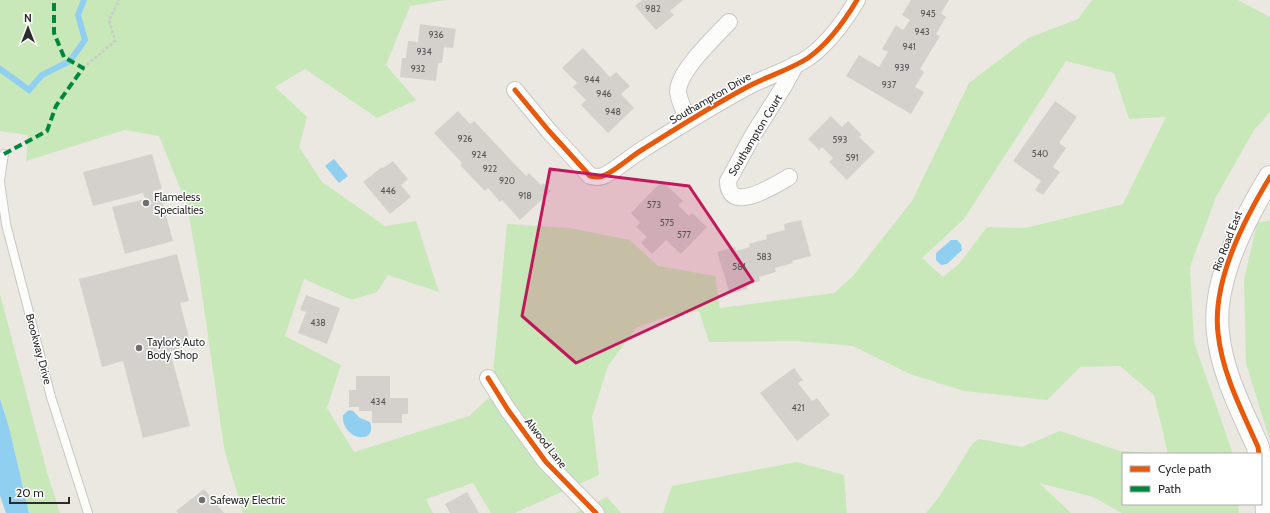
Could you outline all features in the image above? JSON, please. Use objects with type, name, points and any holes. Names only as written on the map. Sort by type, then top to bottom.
[{"type":"street","name":"Southampton Drive","points":[[515,90],[590,176],[604,176],[636,153],[688,121],[753,84],[808,58],[825,43],[845,20],[857,0]]},
{"type":"street","points":[[688,121],[678,92],[679,81],[685,71],[729,22]]},
{"type":"street","name":"Southampton Court","points":[[789,177],[749,197],[740,198],[733,196],[728,188],[728,181],[738,162],[796,64]]},
{"type":"street","name":"Rio Road East","points":[[1259,453],[1258,447],[1225,370],[1218,332],[1218,299],[1226,269],[1239,235],[1253,204],[1270,177]]},
{"type":"street","name":"Alwood Lane","points":[[488,378],[508,410],[546,462],[596,513]]},
{"type":"street","points":[[1262,468],[1266,487],[1267,513]]},
{"type":"lane","name":"Brookway Drive","points":[[4,154],[0,181],[6,224],[51,397],[88,513]]},
{"type":"path","points":[[83,68],[115,41],[109,20],[119,0]]},
{"type":"highlighted area","points":[[550,169],[689,186],[753,281],[576,363],[522,316]]},
{"type":"green space","points":[[0,0],[446,0],[410,6],[386,65],[416,100],[377,118],[305,69],[275,87],[307,117],[299,147],[322,182],[385,226],[416,221],[439,292],[388,275],[377,292],[352,300],[304,279],[285,336],[341,365],[327,408],[354,452],[469,416],[491,396],[507,224],[569,228],[630,240],[658,266],[715,276],[720,308],[834,293],[852,277],[912,201],[969,83],[1028,38],[1078,19],[1092,0],[1238,0],[1270,17],[1270,112],[1254,130],[1216,197],[1190,267],[1194,342],[1233,453],[1168,453],[1154,395],[1120,366],[1080,367],[1047,400],[964,391],[910,374],[853,346],[797,341],[709,342],[699,311],[668,316],[636,328],[608,366],[592,417],[599,475],[515,513],[491,513],[473,483],[426,499],[433,513],[243,513],[224,448],[199,273],[187,205],[159,136],[125,130],[26,161],[28,135],[0,131]],"holes":[[[1066,61],[1114,73],[1129,119],[1166,117],[1123,204],[1025,228],[987,227],[959,264],[943,277],[922,258],[964,219]]]},
{"type":"green space","points":[[1270,220],[1270,441],[1246,363],[1244,280],[1257,223]]},
{"type":"green space","points":[[0,294],[47,472],[60,513],[29,513],[9,427],[0,399]]},
{"type":"green space","points":[[1060,431],[1120,451],[1152,453],[1122,453],[1122,505],[1238,505],[1239,513],[1122,513],[1093,497],[1039,483],[1071,513],[926,513],[939,497],[973,443],[979,439],[1022,447]]},
{"type":"green space","points":[[797,462],[844,475],[847,513],[663,513],[672,486]]},
{"type":"green space","points":[[607,497],[621,513],[575,513]]},
{"type":"water","points":[[334,159],[348,176],[339,183],[325,166]]},
{"type":"water","points":[[951,240],[957,240],[961,244],[962,250],[947,264],[941,265],[936,260],[936,253]]},
{"type":"water","points":[[0,399],[9,427],[29,513],[6,513],[0,496]]},
{"type":"water","points":[[349,410],[353,411],[360,418],[370,422],[371,430],[369,435],[359,437],[353,435],[348,430],[344,423],[343,415]]},
{"type":"building","points":[[642,0],[683,0],[670,11],[674,15],[656,30],[635,6]]},
{"type":"building","points":[[911,0],[949,0],[941,13],[946,17],[936,34],[940,36],[920,69],[924,72],[915,87],[924,92],[911,114],[846,76],[859,55],[879,67],[888,52],[882,49],[896,25],[903,30],[910,20],[902,15]]},
{"type":"building","points":[[420,24],[456,29],[453,48],[444,47],[442,63],[438,63],[436,81],[400,77],[402,58],[406,58],[408,41],[418,42]]},
{"type":"building","points":[[583,48],[610,77],[616,72],[630,86],[621,94],[634,108],[608,133],[581,105],[586,100],[573,87],[577,83],[562,68]]},
{"type":"building","points":[[1055,101],[1077,117],[1059,143],[1066,148],[1053,167],[1060,172],[1043,195],[1035,190],[1041,181],[1013,161]]},
{"type":"building","points":[[458,111],[470,124],[474,121],[526,176],[529,173],[541,185],[543,183],[551,191],[520,220],[502,200],[500,202],[488,188],[485,191],[460,165],[462,163],[434,133]]},
{"type":"building","points":[[831,116],[842,127],[848,121],[862,135],[859,137],[875,152],[847,180],[829,162],[833,158],[822,147],[819,150],[808,139]]},
{"type":"building","name":"Flameless Specialties","points":[[152,154],[162,189],[153,191],[154,195],[160,193],[173,241],[125,254],[112,207],[145,199],[143,193],[93,206],[83,172]]},
{"type":"building","points":[[393,161],[408,179],[401,185],[411,197],[390,214],[363,182],[382,167],[383,168]]},
{"type":"building","points":[[662,181],[683,201],[678,205],[689,216],[692,213],[707,227],[681,254],[666,240],[652,254],[641,243],[647,237],[636,227],[640,223],[631,213]]},
{"type":"building","points":[[801,220],[811,256],[792,261],[793,263],[775,268],[776,272],[759,277],[760,281],[747,285],[747,289],[730,294],[717,252],[735,247],[736,251],[750,247],[749,244],[767,239],[766,235],[785,230],[784,224]]},
{"type":"building","name":"Taylor’s Auto Body Shop","points":[[177,254],[189,301],[180,303],[191,345],[170,351],[190,426],[143,438],[123,361],[102,367],[79,279]]},
{"type":"building","points":[[306,295],[340,308],[327,344],[298,333],[306,312],[300,310]]},
{"type":"building","points":[[794,368],[803,380],[798,383],[812,401],[817,398],[830,415],[797,441],[760,393]]},
{"type":"building","points":[[356,376],[390,376],[390,398],[408,398],[408,414],[402,414],[402,423],[372,423],[372,411],[359,411],[359,407],[349,407],[349,390],[356,390]]},
{"type":"building","name":"Safeway Electric","points":[[204,489],[224,513],[178,513],[176,511]]},
{"type":"building","points":[[467,492],[479,513],[450,513],[445,504]]},
{"type":"waterway","points":[[0,69],[29,90],[42,75],[70,61],[85,40],[78,15],[84,0]]},
{"type":"marked path","points":[[4,154],[47,131],[56,106],[83,68],[64,57],[54,33],[54,0]]},
{"type":"cycle path","points":[[515,90],[549,131],[590,176],[601,177],[671,131],[725,99],[808,58],[823,46],[836,32],[857,0]]},
{"type":"cycle path","points":[[1259,453],[1258,447],[1239,406],[1228,377],[1220,348],[1217,313],[1225,272],[1232,252],[1250,212],[1270,177]]},
{"type":"cycle path","points":[[488,378],[508,410],[546,462],[596,513]]},
{"type":"place","name":"Flameless Specialties","points":[[146,203]]},
{"type":"place","name":"Taylor’s Auto Body Shop","points":[[139,348]]},
{"type":"place","name":"Safeway Electric","points":[[202,500]]}]
